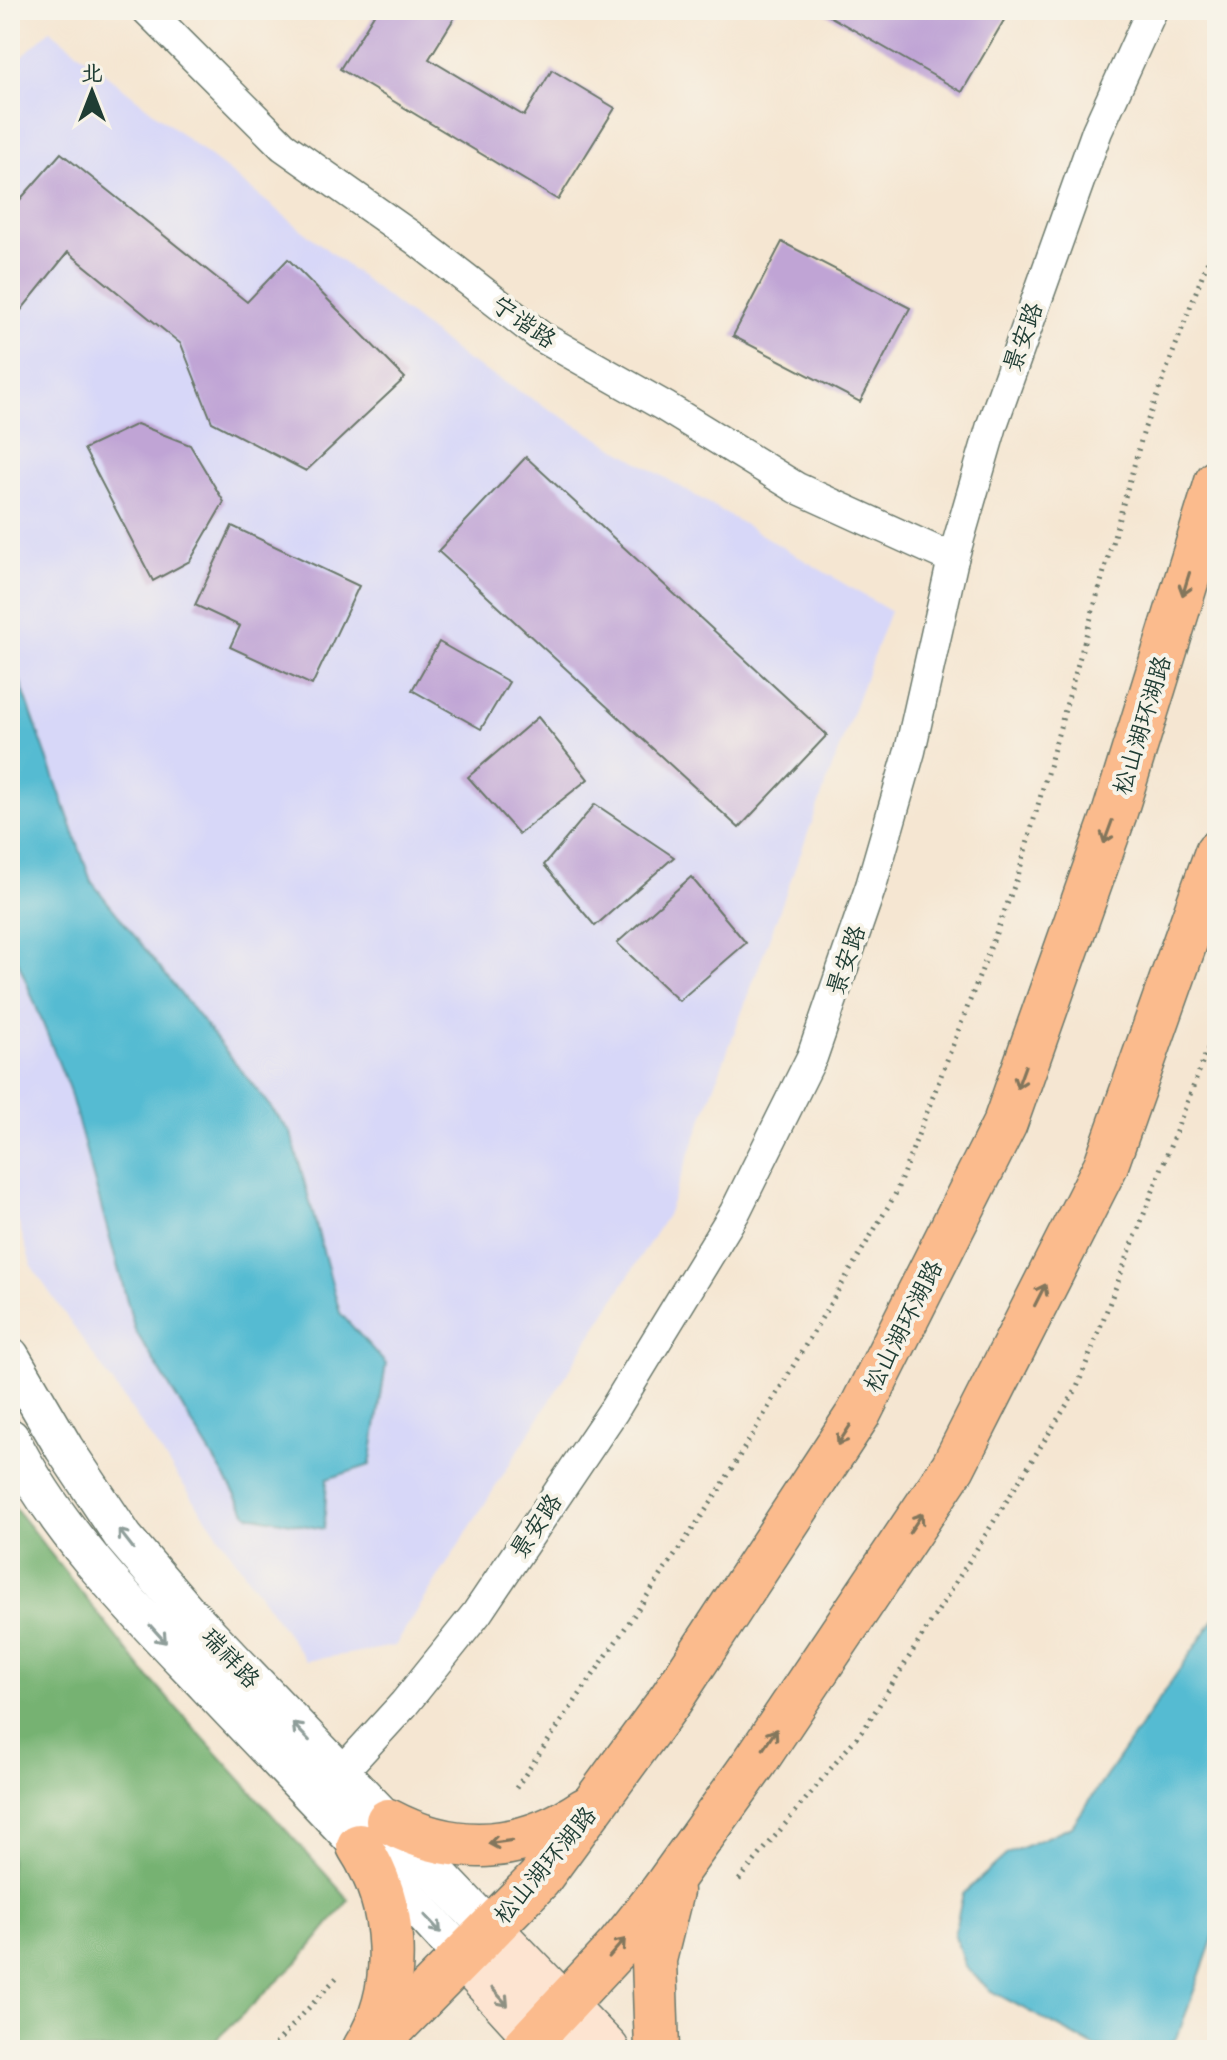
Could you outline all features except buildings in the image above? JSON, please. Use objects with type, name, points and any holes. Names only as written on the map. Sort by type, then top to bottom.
[{"type":"main road","name":"松山湖环湖路","points":[[371,2050],[539,1879],[671,1699],[859,1413],[1005,1123],[1114,815],[1217,482]]},
{"type":"main road","points":[[542,2035],[619,1946],[680,1867],[953,1467],[1106,1165],[1217,852]]},
{"type":"main road","points":[[363,2050],[385,1995],[390,1933],[386,1900],[376,1872],[374,1834],[467,1847],[529,1837],[555,1828],[597,1802]]},
{"type":"main road","points":[[657,2050],[654,1960],[680,1867]]},
{"type":"main road","points":[[477,1944],[542,2035],[607,2050]]},
{"type":"street","name":"宁谐路","points":[[147,10],[283,146],[415,239],[540,336],[664,406],[797,488],[953,559]]},
{"type":"street","name":"景安路","points":[[316,1801],[404,1704],[477,1613],[614,1410],[735,1212],[812,1057],[871,886],[910,751],[953,559],[992,425],[1097,131],[1152,10]]},
{"type":"street","name":"瑞祥路","points":[[10,1356],[64,1448],[124,1538],[188,1613],[341,1773],[374,1834],[477,1944]]},
{"type":"street","name":"瑞祥路","points":[[10,1438],[23,1465],[89,1556],[316,1801],[374,1834]]},
{"type":"path","points":[[516,1788],[718,1492],[895,1195],[1018,876],[1144,430],[1217,236]]},
{"type":"path","points":[[739,1880],[866,1726],[1076,1390],[1217,1025]]},
{"type":"path","points":[[270,2050],[338,1976]]},
{"type":"shaded area","points":[[50,30],[465,359],[890,611],[667,1215],[395,1646],[306,1661],[32,1267],[10,1195],[10,68]]},
{"type":"green space","points":[[10,1502],[144,1672],[349,1900],[298,1962],[205,2050],[10,2050]]},
{"type":"water","points":[[10,653],[91,881],[291,1133],[340,1313],[386,1364],[370,1465],[327,1479],[324,1529],[248,1515],[135,1330],[69,1089],[10,941]]},
{"type":"water","points":[[1217,1615],[1217,1927],[1177,2038],[1161,2050],[1096,2047],[991,1991],[965,1967],[954,1933],[963,1894],[1007,1854],[1072,1826]]}]
